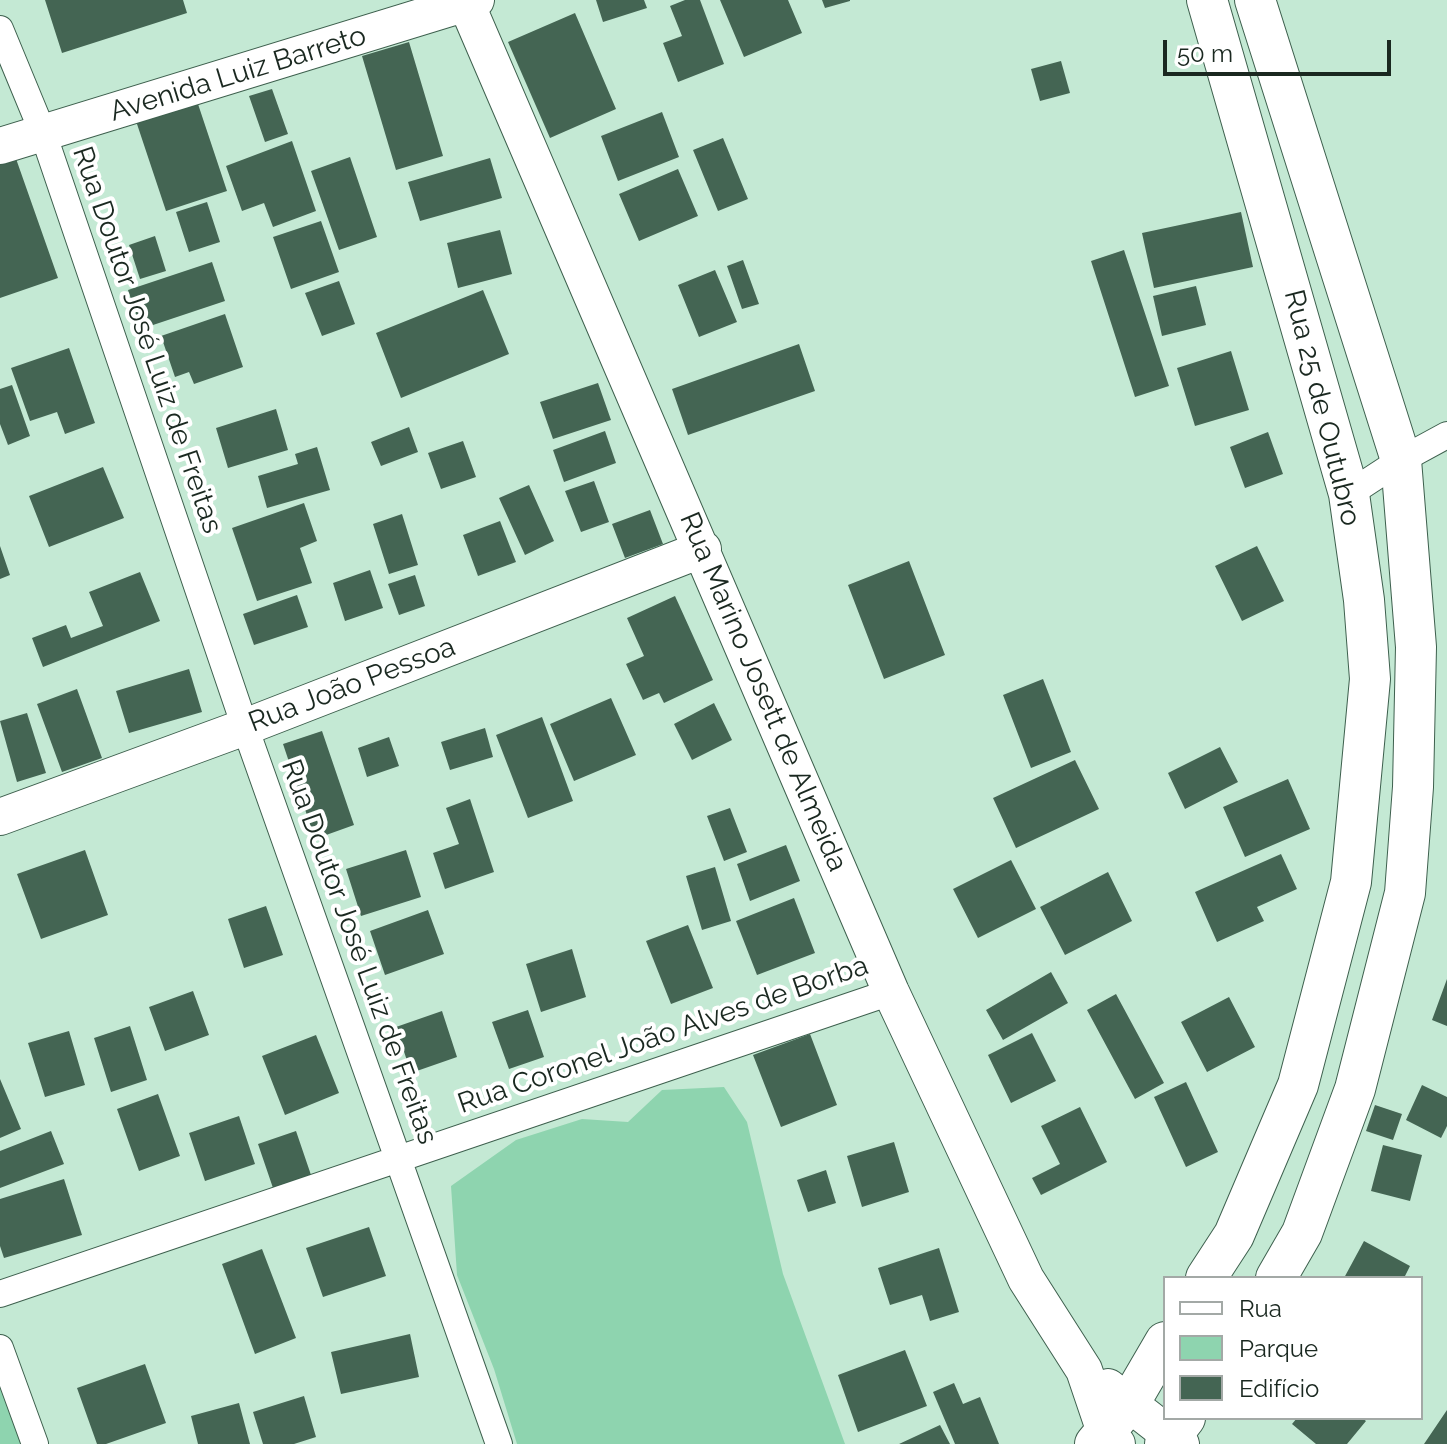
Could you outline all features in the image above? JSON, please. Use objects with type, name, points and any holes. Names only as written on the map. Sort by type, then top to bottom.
[{"type":"main road","name":"Rua 25 de Outubro","points":[[1207,0],[1349,494],[1364,600],[1370,679],[1351,882],[1298,1085],[1234,1235],[1207,1276]]},
{"type":"main road","name":"Rua 25 de Outubro","points":[[1255,0],[1401,460],[1416,647],[1413,787],[1405,893],[1355,1089],[1302,1233],[1277,1276]]},
{"type":"main road","points":[[1351,882],[1405,893]]},
{"type":"main road","points":[[1112,1430],[1163,1345]]},
{"type":"street","name":"Avenida Luiz Barreto","points":[[0,146],[392,13],[471,2]]},
{"type":"street","name":"Rua Marino Josett de Almeida","points":[[471,2],[891,992],[1026,1279],[1084,1370],[1112,1430],[1176,1436]]},
{"type":"street","name":"Rua Doutor José Luiz de Freitas","points":[[0,29],[43,133],[245,727],[499,1444]]},
{"type":"street","points":[[1349,494],[1447,435]]},
{"type":"street","name":"Rua João Pessoa","points":[[0,817],[245,727],[703,549]]},
{"type":"street","name":"Rua Coronel João Alves de Borba","points":[[0,1294],[891,992]]},
{"type":"street","points":[[0,1348],[35,1444]]},
{"type":"green space","points":[[724,1087],[747,1122],[783,1274],[845,1444],[517,1444],[494,1369],[457,1275],[451,1186],[516,1140],[582,1119],[628,1122],[662,1090]]},
{"type":"green space","points":[[0,1371],[26,1444],[0,1444]]},
{"type":"building","points":[[45,0],[183,0],[187,13],[62,53]]},
{"type":"building","points":[[596,0],[644,0],[647,8],[603,22]]},
{"type":"building","points":[[685,0],[700,0],[724,64],[678,82],[663,43],[682,36],[670,6]]},
{"type":"building","points":[[720,0],[788,0],[802,33],[744,57]]},
{"type":"building","points":[[822,0],[850,0],[850,1],[825,8]]},
{"type":"building","points":[[575,13],[616,109],[550,138],[508,42]]},
{"type":"building","points":[[409,42],[443,156],[396,170],[362,56]]},
{"type":"building","points":[[1061,61],[1070,93],[1040,101],[1031,69]]},
{"type":"building","points":[[272,89],[288,134],[265,142],[249,96]]},
{"type":"building","points":[[196,98],[227,191],[166,211],[135,118]]},
{"type":"building","points":[[662,112],[679,157],[618,181],[601,136]]},
{"type":"building","points":[[723,138],[748,199],[718,211],[693,150]]},
{"type":"building","points":[[292,141],[316,211],[273,227],[264,203],[242,211],[226,166]]},
{"type":"building","points":[[14,153],[58,278],[0,298],[0,159]]},
{"type":"building","points":[[350,157],[377,237],[339,250],[311,171]]},
{"type":"building","points":[[490,158],[502,198],[420,221],[408,182]]},
{"type":"building","points":[[678,169],[698,216],[639,241],[619,194]]},
{"type":"building","points":[[207,202],[220,242],[189,252],[176,212]]},
{"type":"building","points":[[1241,212],[1253,267],[1154,288],[1142,233]]},
{"type":"building","points":[[321,221],[339,272],[291,289],[273,237]]},
{"type":"building","points":[[500,230],[512,274],[458,288],[447,243]]},
{"type":"building","points":[[155,236],[166,271],[140,279],[129,245]]},
{"type":"building","points":[[1124,250],[1169,386],[1135,397],[1091,261]]},
{"type":"building","points":[[743,260],[759,304],[742,309],[727,266]]},
{"type":"building","points":[[212,262],[225,301],[141,329],[128,290]]},
{"type":"building","points":[[715,270],[737,322],[699,337],[678,285]]},
{"type":"building","points":[[339,281],[355,324],[322,336],[305,293]]},
{"type":"building","points":[[1196,286],[1206,325],[1162,336],[1153,296]]},
{"type":"building","points":[[483,290],[509,354],[401,398],[376,333]]},
{"type":"building","points":[[225,314],[243,367],[194,384],[189,372],[175,377],[161,336]]},
{"type":"building","points":[[799,344],[815,391],[688,435],[672,389]]},
{"type":"building","points":[[69,348],[95,423],[65,434],[57,412],[30,421],[11,368]]},
{"type":"building","points":[[1231,351],[1249,410],[1195,426],[1177,368]]},
{"type":"building","points":[[598,383],[611,420],[553,439],[540,402]]},
{"type":"building","points":[[12,385],[30,436],[8,445],[0,424],[0,389]]},
{"type":"building","points":[[276,409],[288,450],[228,468],[216,428]]},
{"type":"building","points":[[409,427],[418,452],[381,466],[371,442]]},
{"type":"building","points":[[605,431],[616,463],[564,482],[553,450]]},
{"type":"building","points":[[1268,432],[1283,474],[1245,488],[1230,447]]},
{"type":"building","points":[[463,441],[476,477],[441,489],[428,453]]},
{"type":"building","points":[[317,447],[330,490],[267,508],[258,476],[298,464],[295,454]]},
{"type":"building","points":[[103,467],[124,518],[49,547],[29,496]]},
{"type":"building","points":[[594,481],[609,522],[581,532],[565,491]]},
{"type":"building","points":[[529,485],[554,541],[525,555],[499,498]]},
{"type":"building","points":[[304,503],[317,541],[300,548],[312,583],[257,601],[232,528]]},
{"type":"building","points":[[650,510],[663,544],[625,558],[612,524]]},
{"type":"building","points":[[402,514],[418,565],[389,574],[373,524]]},
{"type":"building","points":[[500,521],[516,562],[478,576],[463,535]]},
{"type":"building","points":[[0,546],[10,575],[0,579]]},
{"type":"building","points":[[1257,546],[1284,601],[1242,621],[1215,566]]},
{"type":"building","points":[[909,561],[945,655],[884,679],[848,585]]},
{"type":"building","points":[[370,570],[383,608],[345,621],[333,583]]},
{"type":"building","points":[[140,572],[160,621],[43,667],[32,638],[66,625],[71,638],[103,626],[89,592]]},
{"type":"building","points":[[415,575],[425,606],[399,615],[388,584]]},
{"type":"building","points":[[297,595],[308,627],[254,645],[243,614]]},
{"type":"building","points":[[675,596],[713,680],[664,703],[659,693],[643,700],[626,664],[644,656],[627,618]]},
{"type":"building","points":[[189,669],[202,712],[129,733],[116,691]]},
{"type":"building","points":[[1043,679],[1071,752],[1031,768],[1003,695]]},
{"type":"building","points":[[77,689],[102,758],[62,772],[37,704]]},
{"type":"building","points":[[611,698],[636,755],[574,781],[550,724]]},
{"type":"building","points":[[714,703],[732,740],[692,760],[674,724]]},
{"type":"building","points":[[27,713],[46,773],[17,782],[0,721]]},
{"type":"building","points":[[542,717],[573,801],[528,818],[496,735]]},
{"type":"building","points":[[485,728],[493,757],[450,770],[441,742]]},
{"type":"building","points":[[322,731],[354,825],[315,839],[283,744]]},
{"type":"building","points":[[389,737],[399,766],[367,777],[358,748]]},
{"type":"building","points":[[1220,747],[1238,782],[1185,809],[1168,773]]},
{"type":"building","points":[[1075,760],[1099,809],[1016,848],[993,798]]},
{"type":"building","points":[[1288,779],[1310,829],[1245,857],[1223,807]]},
{"type":"building","points":[[470,799],[494,872],[445,889],[433,853],[459,844],[446,808]]},
{"type":"building","points":[[730,808],[747,852],[724,861],[707,816]]},
{"type":"building","points":[[786,845],[800,881],[750,901],[737,864]]},
{"type":"building","points":[[85,850],[108,915],[41,939],[17,874]]},
{"type":"building","points":[[406,850],[421,897],[361,916],[346,869]]},
{"type":"building","points":[[1281,854],[1297,889],[1257,907],[1264,921],[1217,942],[1195,892]]},
{"type":"building","points":[[1011,860],[1036,909],[978,938],[953,889]]},
{"type":"building","points":[[715,867],[731,921],[702,930],[686,876]]},
{"type":"building","points":[[1108,872],[1132,921],[1065,955],[1040,907]]},
{"type":"building","points":[[794,898],[815,953],[757,975],[736,921]]},
{"type":"building","points":[[266,906],[283,955],[244,968],[228,919]]},
{"type":"building","points":[[428,910],[444,954],[385,975],[370,931]]},
{"type":"building","points":[[688,925],[713,988],[671,1004],[646,941]]},
{"type":"building","points":[[572,949],[586,997],[541,1012],[526,964]]},
{"type":"building","points":[[1051,972],[1068,1003],[1003,1040],[986,1010]]},
{"type":"building","points":[[1447,979],[1447,1026],[1432,1020]]},
{"type":"building","points":[[193,991],[209,1035],[165,1051],[149,1007]]},
{"type":"building","points":[[1116,994],[1164,1083],[1135,1099],[1087,1010]]},
{"type":"building","points":[[1229,997],[1255,1047],[1207,1072],[1181,1022]]},
{"type":"building","points":[[528,1010],[544,1057],[509,1069],[492,1022]]},
{"type":"building","points":[[442,1011],[457,1057],[411,1073],[396,1027]]},
{"type":"building","points":[[130,1026],[147,1080],[111,1092],[94,1038]]},
{"type":"building","points":[[69,1031],[85,1085],[45,1097],[28,1043]]},
{"type":"building","points":[[1032,1033],[1056,1081],[1011,1103],[988,1055]]},
{"type":"building","points":[[810,1034],[837,1105],[781,1127],[753,1055]]},
{"type":"building","points":[[316,1035],[339,1093],[285,1115],[262,1056]]},
{"type":"building","points":[[0,1079],[21,1129],[0,1138]]},
{"type":"building","points":[[1186,1082],[1218,1152],[1186,1167],[1154,1097]]},
{"type":"building","points":[[1422,1085],[1447,1097],[1447,1126],[1441,1138],[1406,1120]]},
{"type":"building","points":[[158,1094],[180,1156],[139,1171],[117,1109]]},
{"type":"building","points":[[1375,1105],[1402,1114],[1393,1140],[1366,1131]]},
{"type":"building","points":[[1080,1107],[1107,1162],[1041,1195],[1032,1178],[1060,1164],[1041,1126]]},
{"type":"building","points":[[239,1116],[255,1164],[205,1181],[189,1133]]},
{"type":"building","points":[[51,1131],[64,1164],[0,1188],[0,1151]]},
{"type":"building","points":[[296,1131],[311,1175],[273,1188],[258,1144]]},
{"type":"building","points":[[894,1142],[909,1192],[862,1207],[847,1156]]},
{"type":"building","points":[[1383,1145],[1422,1155],[1410,1201],[1371,1191]]},
{"type":"building","points":[[826,1170],[836,1203],[808,1212],[797,1180]]},
{"type":"building","points":[[64,1179],[82,1235],[4,1258],[0,1246],[0,1199]]},
{"type":"building","points":[[369,1227],[386,1276],[323,1297],[306,1248]]},
{"type":"building","points":[[1364,1241],[1410,1266],[1405,1276],[1345,1276]]},
{"type":"building","points":[[939,1248],[959,1312],[930,1321],[922,1295],[890,1305],[878,1268]]},
{"type":"building","points":[[262,1249],[296,1338],[255,1354],[222,1264]]},
{"type":"building","points":[[410,1334],[419,1377],[341,1394],[331,1352]]},
{"type":"building","points":[[905,1350],[927,1406],[858,1432],[838,1375]]},
{"type":"building","points":[[145,1364],[166,1423],[106,1444],[97,1444],[77,1388]]},
{"type":"building","points":[[954,1383],[963,1404],[980,1397],[999,1444],[955,1444],[933,1392]]},
{"type":"building","points":[[304,1396],[316,1437],[294,1444],[263,1444],[253,1412]]},
{"type":"building","points":[[239,1403],[250,1444],[198,1444],[191,1416]]},
{"type":"building","points":[[1447,1410],[1447,1444],[1424,1444]]},
{"type":"building","points":[[1295,1420],[1366,1421],[1347,1444],[1316,1444],[1292,1424]]},
{"type":"building","points":[[940,1425],[950,1444],[899,1444]]}]
